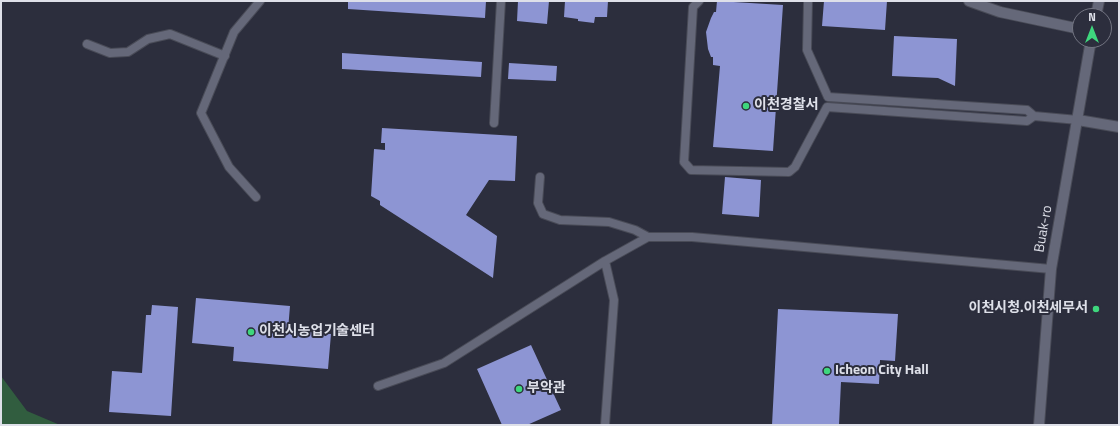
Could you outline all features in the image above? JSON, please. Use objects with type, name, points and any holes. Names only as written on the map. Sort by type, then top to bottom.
[{"type":"street","points":[[969,1],[1000,12],[1072,27]]},
{"type":"street","name":"Buak-ro","points":[[1039,425],[1052,269],[1090,48]]},
{"type":"street","points":[[1078,120],[1119,127]]},
{"type":"lane","points":[[256,197],[229,167],[201,114],[234,32],[260,1]]},
{"type":"lane","points":[[494,123],[501,1]]},
{"type":"lane","points":[[699,1],[693,7],[684,162],[691,170],[789,172],[795,167],[827,107],[1027,121],[1034,116]]},
{"type":"lane","points":[[808,1],[807,50],[828,96],[1027,110],[1034,116],[1078,120]]},
{"type":"lane","points":[[87,44],[110,53],[128,52],[148,39],[170,34],[225,56]]},
{"type":"lane","points":[[540,177],[538,203],[543,214],[560,220],[609,222],[635,230],[648,237],[692,237],[1052,269]]},
{"type":"lane","points":[[378,386],[444,363],[605,261],[648,237]]},
{"type":"lane","points":[[605,261],[614,300],[605,425]]},
{"type":"green space","points":[[1,376],[27,411],[60,425],[1,425]]},
{"type":"building","points":[[348,1],[486,1],[485,18],[348,9]]},
{"type":"building","points":[[518,1],[549,1],[547,24],[517,21]]},
{"type":"building","points":[[565,1],[608,1],[607,17],[595,17],[594,23],[564,17]]},
{"type":"building","name":"이천경찰서","points":[[717,1],[783,5],[773,151],[713,147],[720,66],[713,65],[713,57],[711,57],[708,49],[706,32],[714,12],[716,12]]},
{"type":"building","points":[[824,1],[887,1],[885,30],[822,26]]},
{"type":"building","points":[[894,36],[957,39],[955,86],[938,78],[892,76]]},
{"type":"building","points":[[342,53],[482,62],[481,77],[342,69]]},
{"type":"building","points":[[509,63],[557,66],[556,81],[508,79]]},
{"type":"building","points":[[382,128],[517,136],[515,181],[489,180],[466,215],[497,236],[493,278],[380,205],[380,201],[371,196],[374,149],[385,150],[385,143],[381,143]]},
{"type":"building","points":[[725,177],[761,180],[759,217],[722,214]]},
{"type":"building","name":"이천시농업기술센터","points":[[196,298],[290,306],[288,330],[331,334],[328,369],[233,361],[234,347],[192,343]]},
{"type":"building","points":[[152,305],[178,307],[171,416],[109,412],[112,371],[142,373],[146,315],[151,315]]},
{"type":"building","name":"Icheon City Hall","points":[[778,309],[898,314],[895,361],[880,360],[879,384],[841,382],[839,425],[772,425]]},
{"type":"building","name":"부악관","points":[[531,345],[561,410],[527,425],[502,425],[477,369]]},
{"type":"place","name":"이천경찰서","points":[[746,106]]},
{"type":"place","name":"이천시청.이천세무서","points":[[1096,309]]},
{"type":"place","name":"이천시농업기술센터","points":[[251,332]]},
{"type":"place","name":"Icheon City Hall","points":[[827,371]]},
{"type":"place","name":"부악관","points":[[519,389]]}]
